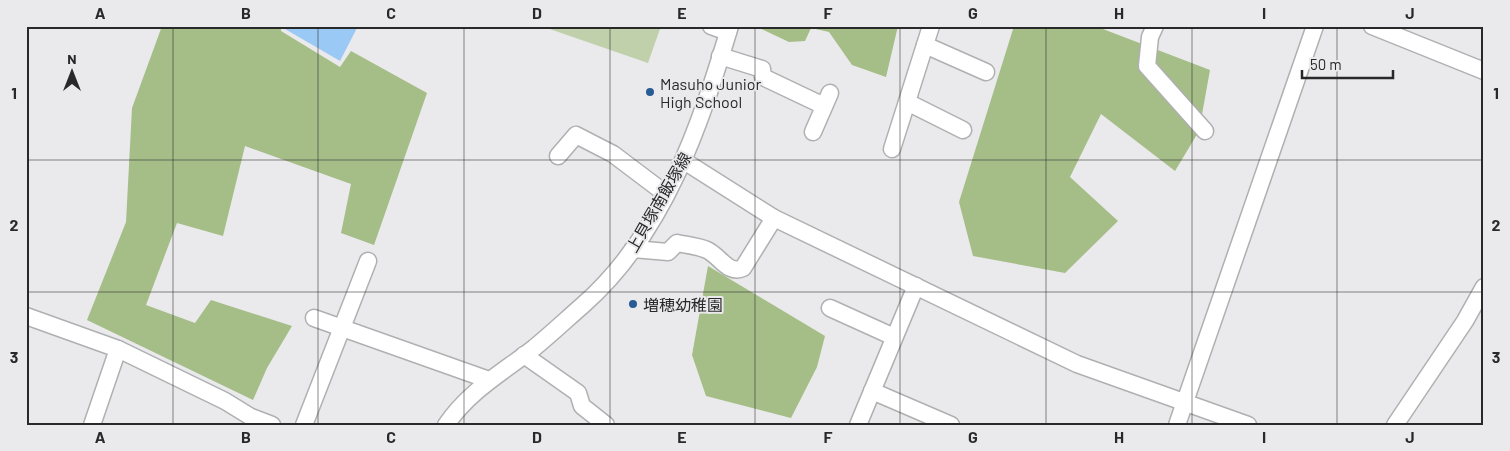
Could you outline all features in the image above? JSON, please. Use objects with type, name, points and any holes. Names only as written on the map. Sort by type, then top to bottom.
[{"type":"street","points":[[710,26],[729,29]]},
{"type":"street","points":[[892,149],[931,26]]},
{"type":"street","points":[[1155,26],[1150,36],[1147,66],[1205,131]]},
{"type":"street","points":[[1177,425],[1315,26]]},
{"type":"street","points":[[1372,26],[1484,71]]},
{"type":"street","name":"上貝塚南飯塚線","points":[[446,425],[458,408],[490,380],[524,355],[586,303],[633,249],[684,160],[729,29]]},
{"type":"street","points":[[925,45],[986,72]]},
{"type":"street","points":[[720,56],[762,69],[763,77],[827,100],[813,132]]},
{"type":"street","points":[[907,102],[963,130]]},
{"type":"street","points":[[558,156],[576,135],[613,154],[666,194]]},
{"type":"street","points":[[684,160],[774,218],[1077,364],[1248,425]]},
{"type":"street","points":[[633,249],[668,252],[676,243],[708,250],[732,270],[740,270],[774,218]]},
{"type":"street","points":[[304,425],[368,261]]},
{"type":"street","points":[[858,425],[916,286]]},
{"type":"street","points":[[1395,425],[1465,321],[1484,287]]},
{"type":"street","points":[[830,308],[894,337]]},
{"type":"street","points":[[26,316],[118,349],[225,401],[249,421],[272,425]]},
{"type":"street","points":[[314,318],[490,380]]},
{"type":"street","points":[[92,425],[118,349]]},
{"type":"street","points":[[524,355],[578,392],[582,406],[606,425]]},
{"type":"street","points":[[872,391],[947,424]]},
{"type":"green space","points":[[162,26],[281,26],[281,31],[340,67],[351,51],[427,93],[374,245],[341,233],[351,184],[245,146],[223,236],[177,223],[146,305],[195,323],[211,300],[292,326],[267,368],[253,400],[87,320],[126,222],[132,108]]},
{"type":"green space","points":[[541,26],[661,26],[648,63]]},
{"type":"green space","points":[[755,26],[898,26],[886,77],[852,65],[829,32],[811,28],[805,41],[789,42]]},
{"type":"green space","points":[[1014,26],[1095,26],[1210,70],[1199,131],[1175,171],[1101,114],[1070,177],[1118,221],[1065,273],[973,256],[959,202]]},
{"type":"green space","points":[[708,266],[825,336],[817,367],[791,418],[706,396],[692,355]]},
{"type":"water","points":[[285,26],[358,26],[340,61],[285,29]]},
{"type":"place","name":"Masuho Junior High School","points":[[650,92]]},
{"type":"place","name":"増穂幼稚園","points":[[633,304]]}]
